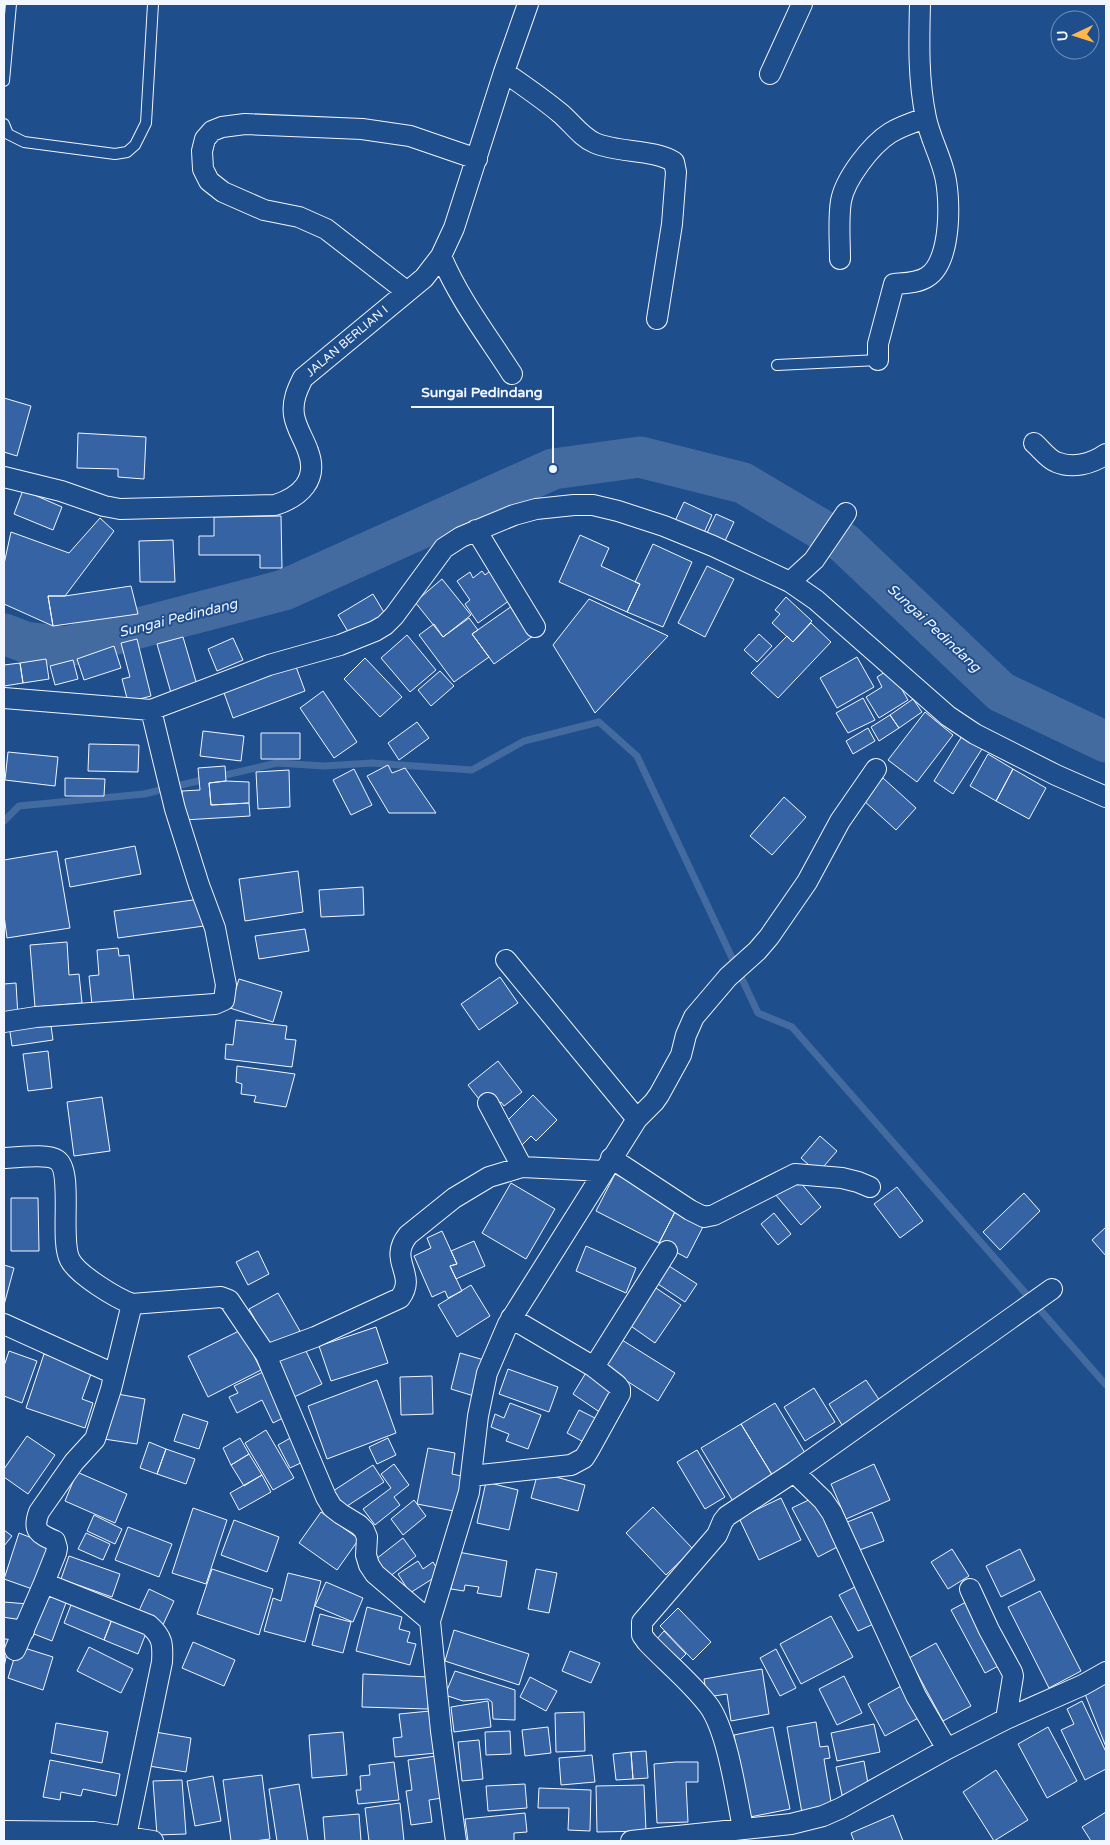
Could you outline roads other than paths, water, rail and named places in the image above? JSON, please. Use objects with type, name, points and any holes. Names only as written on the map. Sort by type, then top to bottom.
[{"type":"street","name":"JALAN BERLIAN I","points":[[4,477],[61,491],[112,508],[275,505],[288,501],[302,491],[312,471],[309,452],[294,416],[295,393],[303,378],[424,278],[441,256],[454,228],[528,4]]},
{"type":"street","points":[[770,74],[802,4]]},
{"type":"street","points":[[878,360],[878,344],[894,284],[917,281],[928,276],[937,266],[948,228],[949,200],[946,178],[926,118],[920,82],[918,47],[920,4]]},
{"type":"street","points":[[504,72],[560,113],[594,142],[608,148],[652,155],[674,162],[676,172],[672,224],[657,319]]},
{"type":"street","points":[[840,259],[840,216],[845,187],[879,142],[891,133],[926,118]]},
{"type":"street","points":[[406,291],[320,226],[300,217],[264,210],[223,192],[209,181],[203,169],[202,151],[205,139],[212,131],[222,127],[245,124],[362,129],[410,136],[476,159]]},
{"type":"street","points":[[441,256],[452,282],[464,303],[512,374]]},
{"type":"street","points":[[1034,443],[1054,462],[1073,465],[1087,464],[1106,454]]},
{"type":"street","points":[[4,698],[151,710],[269,665],[340,646],[375,631],[394,616],[425,571],[444,548],[476,530],[514,515],[536,509],[593,505],[664,526],[713,546],[790,582],[816,600],[948,716],[975,734],[1048,771],[1106,797]]},
{"type":"street","points":[[790,582],[814,560],[846,512]]},
{"type":"street","points":[[476,530],[536,627]]},
{"type":"street","points":[[4,1022],[36,1017],[215,1004],[224,1000],[226,985],[215,928],[175,809],[151,710]]},
{"type":"street","points":[[456,1841],[441,1730],[430,1621],[469,1492],[478,1416],[487,1373],[511,1318],[637,1119],[659,1095],[682,1055],[686,1036],[694,1017],[735,971],[757,951],[778,924],[807,882],[840,821],[876,769]]},
{"type":"street","points":[[506,960],[637,1119]]},
{"type":"street","points":[[488,1103],[522,1167]]},
{"type":"street","points":[[4,1158],[50,1157],[60,1162],[63,1168],[65,1185],[66,1248],[69,1259],[77,1271],[122,1300],[132,1304],[221,1297],[230,1300],[266,1355],[326,1497],[332,1507],[364,1530],[367,1537],[366,1555],[374,1574],[430,1621]]},
{"type":"street","points":[[266,1355],[315,1337],[400,1298],[405,1291],[406,1284],[399,1250],[408,1235],[454,1198],[489,1177],[522,1167],[607,1165],[704,1217],[714,1215],[795,1174],[842,1178],[870,1187]]},
{"type":"street","points":[[594,1367],[667,1251]]},
{"type":"street","points":[[743,1828],[732,1772],[715,1715],[702,1698],[647,1642],[642,1634],[642,1622],[717,1535],[727,1516],[794,1472],[1052,1289]]},
{"type":"street","points":[[15,1650],[57,1548],[55,1541],[39,1532],[36,1521],[39,1512],[74,1462],[95,1439],[132,1304]]},
{"type":"street","points":[[471,1476],[571,1465],[584,1458],[620,1394],[620,1389],[617,1385],[594,1367],[511,1318]]},
{"type":"street","points":[[4,1324],[114,1374]]},
{"type":"street","points":[[794,1472],[822,1500],[832,1513],[916,1696],[947,1750]]},
{"type":"street","points":[[44,1583],[149,1625],[157,1631],[162,1641],[162,1662],[125,1839]]},
{"type":"street","points":[[970,1589],[989,1630],[1012,1672],[1006,1719]]},
{"type":"street","points":[[4,1628],[24,1631]]},
{"type":"street","points":[[630,1841],[698,1837],[743,1828],[791,1824],[823,1816],[1006,1719],[1083,1685],[1106,1672]]},
{"type":"street","points":[[4,1831],[94,1832],[125,1839],[153,1841]]},
{"type":"lane","points":[[4,81],[11,4]]},
{"type":"lane","points":[[4,124],[8,134],[24,142],[115,154],[128,152],[135,145],[146,123],[154,4]]},
{"type":"lane","points":[[777,365],[878,360]]},
{"type":"waterway","name":"Sungai Pedindang","points":[[4,634],[25,642],[66,647],[284,590],[553,469],[640,457],[743,483],[844,543],[1001,692],[1106,742]]},
{"type":"waterway","points":[[217,777],[277,763],[324,766],[372,763],[472,770],[524,741],[599,722],[637,756],[758,1013],[792,1027],[1106,1385]]},
{"type":"waterway","points":[[4,821],[19,806],[144,794],[206,779]]},
{"type":"place","name":"Sungai Pedindang","points":[[553,469]]}]
